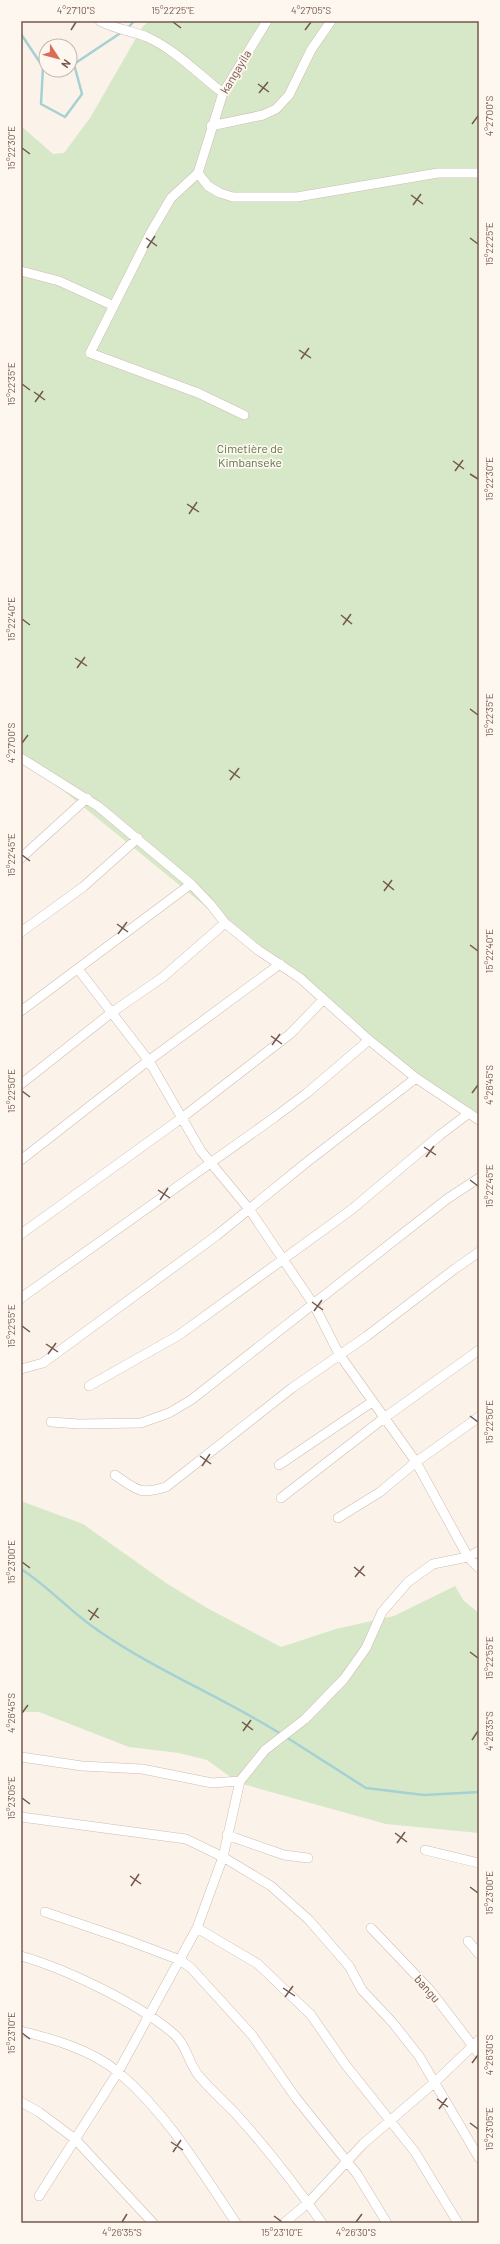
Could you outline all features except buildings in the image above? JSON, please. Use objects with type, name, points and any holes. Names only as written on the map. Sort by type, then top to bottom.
[{"type":"street","points":[[100,21],[124,31],[147,37],[162,45],[184,60],[223,93]]},
{"type":"street","name":"kangayila","points":[[198,173],[211,126],[223,93],[267,21]]},
{"type":"street","points":[[211,126],[263,115],[276,109],[289,94],[311,50],[331,21]]},
{"type":"street","points":[[244,415],[198,393],[90,353],[131,269],[171,198],[198,173],[208,186],[226,195],[297,197],[438,173],[479,173]]},
{"type":"street","points":[[21,271],[59,281],[114,306]]},
{"type":"street","points":[[23,763],[87,798],[138,838],[191,884],[211,905],[225,923],[258,950],[300,978],[369,1040],[416,1078],[479,1120]]},
{"type":"street","points":[[21,858],[87,798]]},
{"type":"street","points":[[21,932],[83,887],[138,838]]},
{"type":"street","points":[[21,1011],[191,884]]},
{"type":"street","points":[[21,1084],[111,1013],[163,977],[225,923]]},
{"type":"street","points":[[21,1160],[149,1061],[280,964]]},
{"type":"street","points":[[78,969],[149,1061],[210,1163],[249,1209],[282,1260],[314,1305],[339,1354],[416,1462],[468,1557],[479,1568]]},
{"type":"street","points":[[21,1234],[183,1117],[290,1034],[323,1000]]},
{"type":"street","points":[[21,1298],[307,1093],[369,1040]]},
{"type":"street","points":[[21,1369],[43,1363],[216,1236],[416,1078]]},
{"type":"street","points":[[89,1386],[168,1342],[351,1210],[440,1135],[469,1113]]},
{"type":"street","points":[[51,1422],[79,1424],[141,1423],[169,1412],[191,1400],[314,1305],[447,1199],[479,1178]]},
{"type":"street","points":[[115,1475],[137,1491],[151,1492],[166,1487],[229,1435],[339,1354],[367,1336],[479,1252]]},
{"type":"street","points":[[281,1498],[384,1418],[479,1350]]},
{"type":"street","points":[[279,1466],[372,1402]]},
{"type":"street","points":[[338,1518],[380,1492],[416,1462],[479,1417]]},
{"type":"street","points":[[39,2196],[118,2072],[197,1928],[223,1857],[240,1781],[265,1750],[305,1719],[344,1679],[366,1648],[382,1612],[408,1582],[433,1564],[468,1557],[479,1551]]},
{"type":"street","points":[[21,1757],[82,1766],[142,1769],[212,1783],[240,1781]]},
{"type":"street","points":[[21,1817],[186,1839],[223,1857],[271,1886],[309,1920],[350,1966],[362,1990],[393,2023],[419,2056],[479,2158]]},
{"type":"street","points":[[227,1835],[284,1855],[308,1858]]},
{"type":"street","points":[[425,1850],[479,1863]]},
{"type":"street","points":[[45,1912],[180,1960],[191,1968],[252,2035],[296,2098],[356,2174],[387,2223]]},
{"type":"street","points":[[197,1928],[258,1964],[311,2014],[345,2064],[415,2152],[458,2223]]},
{"type":"street","name":"bangu","points":[[371,1928],[430,1990],[476,2043],[479,2054]]},
{"type":"street","points":[[468,1941],[479,1954]]},
{"type":"street","points":[[21,1956],[41,1962],[106,1992],[148,2016],[175,2035],[184,2047],[187,2060],[198,2076],[236,2114],[308,2203],[322,2223]]},
{"type":"street","points":[[21,2031],[62,2042],[97,2059],[118,2072],[163,2119],[236,2223]]},
{"type":"street","points":[[284,2223],[308,2203],[363,2144],[435,2082],[476,2043]]},
{"type":"street","points":[[21,2102],[39,2112],[75,2138],[153,2223]]},
{"type":"green space","name":"Cimetière de Kimbanseke","points":[[149,21],[479,21],[479,1120],[416,1078],[21,756],[21,126],[53,154],[64,153],[90,118],[143,26]]},
{"type":"green space","points":[[21,1501],[83,1524],[166,1583],[207,1608],[281,1647],[336,1629],[394,1616],[455,1586],[464,1601],[479,1613],[479,1833],[386,1824],[239,1783],[207,1760],[179,1753],[129,1747],[39,1712],[21,1712]]},
{"type":"waterway","points":[[128,28],[134,21]]},
{"type":"waterway","points":[[21,34],[43,67],[41,104],[65,117],[82,94],[74,64],[122,32]]},
{"type":"waterway","points":[[21,1569],[39,1582],[89,1624],[112,1640],[281,1734]]},
{"type":"waterway","points":[[286,1737],[366,1788],[424,1795],[479,1792]]}]
